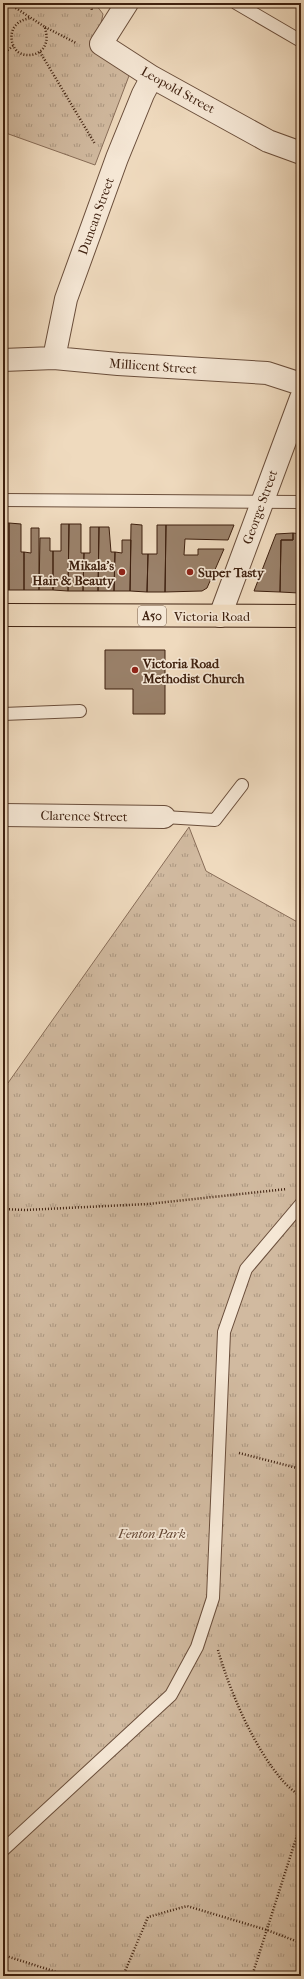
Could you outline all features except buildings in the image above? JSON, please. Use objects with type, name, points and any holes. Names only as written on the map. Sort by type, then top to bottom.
[{"type":"main road","name":"Victoria Road","points":[[3,615],[301,616]]},
{"type":"street","points":[[101,44],[127,3]]},
{"type":"street","name":"Leopold Street","points":[[101,44],[152,77],[268,141],[301,153]]},
{"type":"street","name":"Duncan Street","points":[[54,358],[66,299],[117,158],[143,94],[152,77]]},
{"type":"street","name":"Millicent Street","points":[[3,360],[54,358],[118,364],[267,373],[301,384]]},
{"type":"street","name":"George Street","points":[[220,616],[261,502],[301,398]]},
{"type":"street","name":"Clarence Street","points":[[3,815],[164,816]]},
{"type":"lane","points":[[236,3],[301,41]]},
{"type":"lane","points":[[3,500],[301,502]]},
{"type":"lane","points":[[3,714],[80,711]]},
{"type":"lane","points":[[164,816],[215,820],[242,785]]},
{"type":"lane","points":[[3,1850],[171,1695],[197,1647],[213,1598],[224,1332],[246,1269],[301,1204]]},
{"type":"path","points":[[8,3],[45,27],[90,50],[101,44]]},
{"type":"path","points":[[32,18],[16,24],[12,31],[11,38],[13,46],[18,52],[25,55],[32,55],[40,52],[45,46],[47,38],[45,27]]},
{"type":"path","points":[[3,54],[13,46]]},
{"type":"path","points":[[40,52],[95,144],[117,158]]},
{"type":"path","points":[[3,1209],[25,1210],[148,1204],[293,1189]]},
{"type":"path","points":[[220,1449],[301,1469]]},
{"type":"path","points":[[216,1644],[225,1678],[258,1746],[283,1781],[301,1797]]},
{"type":"path","points":[[252,1976],[301,1823]]},
{"type":"path","points":[[123,1976],[148,1917],[187,1906],[267,1930],[301,1943]]},
{"type":"path","points":[[3,1955],[69,1976]]},
{"type":"green space","points":[[3,3],[98,3],[97,6],[103,14],[97,42],[132,68],[95,165],[3,132]]},
{"type":"green space","name":"Fenton Park","points":[[189,827],[206,871],[301,924],[301,1976],[3,1976],[3,1090]]},
{"type":"place","name":"Mikala's Hair & Beauty","points":[[122,572]]},
{"type":"place","name":"Super Tasty","points":[[190,572]]},
{"type":"place","name":"Victoria Road Methodist Church","points":[[135,670]]}]
